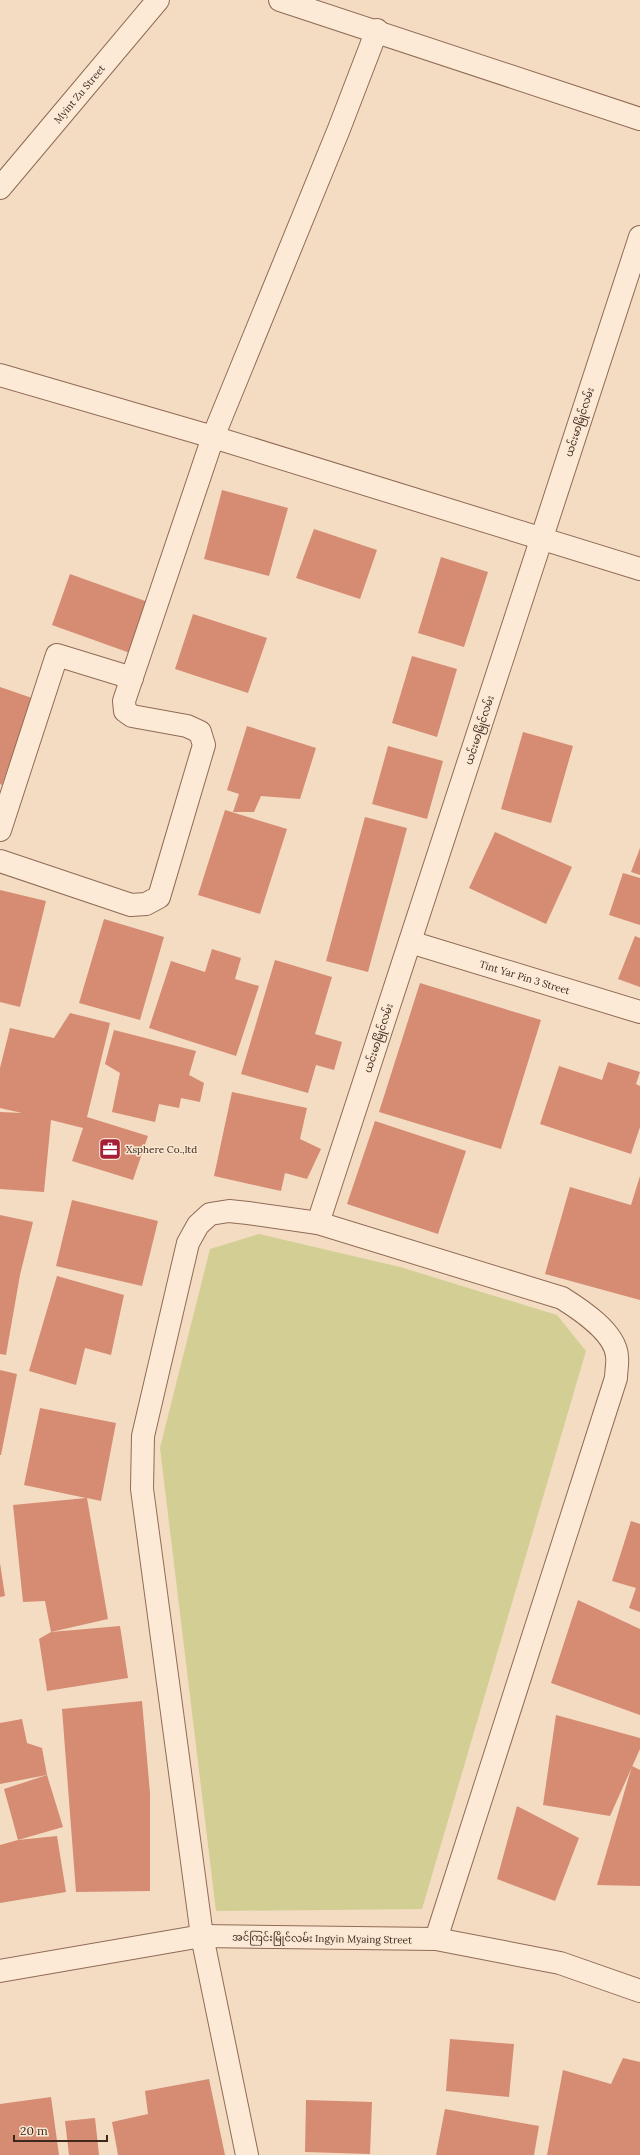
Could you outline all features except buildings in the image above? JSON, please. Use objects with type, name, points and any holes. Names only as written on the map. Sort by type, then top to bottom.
[{"type":"street","name":"Myint Zu Street","points":[[0,188],[158,0]]},
{"type":"street","points":[[280,0],[377,30],[640,119]]},
{"type":"street","points":[[0,861],[131,905],[146,904],[159,897],[204,745],[200,732],[187,726],[132,716],[125,711],[124,701],[214,437],[339,129],[377,30]]},
{"type":"street","name":"ယင်းမာမြိုင်လမ်း","points":[[318,1223],[540,539],[640,237]]},
{"type":"street","points":[[0,375],[214,437],[640,569]]},
{"type":"street","points":[[0,830],[57,655],[132,678]]},
{"type":"street","name":"Tint Yar Pin 3 Street","points":[[410,942],[640,1012]]},
{"type":"street","points":[[247,2155],[202,1936],[142,1489],[143,1436],[188,1243],[198,1225],[210,1214],[229,1211],[318,1223],[562,1298],[584,1313],[614,1342],[618,1356],[616,1378],[436,1939]]},
{"type":"street","name":"အင်ကြင်းမြိုင်လမ်း Ingyin Myaing Street","points":[[0,1971],[202,1936],[436,1939],[560,1963],[640,1990]]},
{"type":"shaded area","points":[[259,1234],[400,1267],[557,1315],[586,1351],[422,1909],[216,1911],[160,1448],[210,1249]]},
{"type":"place","name":"Xsphere Co.,ltd","points":[[110,1149]]}]
